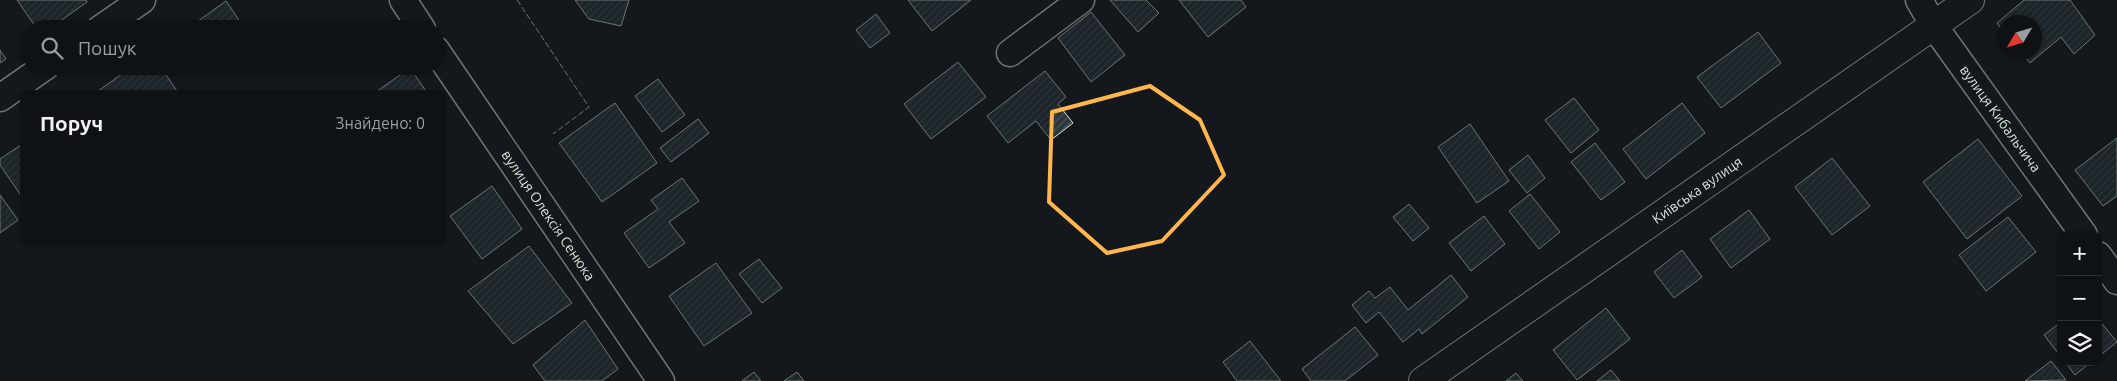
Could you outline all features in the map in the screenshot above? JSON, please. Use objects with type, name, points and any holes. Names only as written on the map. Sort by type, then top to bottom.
[{"type":"main road","name":"Київська вулиця","points":[[1423,381],[1970,0]]},
{"type":"street","points":[[113,20],[142,0]]},
{"type":"street","points":[[402,0],[416,20]]},
{"type":"street","points":[[1010,53],[1081,0]]},
{"type":"street","name":"вулиця Кибальчича","points":[[1919,0],[1934,26],[2081,231]]},
{"type":"street","name":"вулиця Олексія Сенюка","points":[[445,63],[661,381]]},
{"type":"street","points":[[0,98],[33,75]]},
{"type":"street","points":[[2102,260],[2117,281]]},
{"type":"highlighted area","points":[[1150,86],[1200,120],[1224,175],[1162,241],[1107,253],[1049,202],[1052,112]]},
{"type":"building","points":[[17,0],[86,0],[87,2],[62,20],[31,20]]},
{"type":"building","points":[[575,0],[629,0],[621,26],[589,19]]},
{"type":"building","points":[[908,0],[971,0],[932,31]]},
{"type":"building","points":[[1110,0],[1146,0],[1159,13],[1138,32]]},
{"type":"building","points":[[1179,0],[1241,0],[1246,7],[1208,37]]},
{"type":"building","points":[[2024,0],[2070,0],[2095,35],[2074,54],[2061,37],[2042,53],[2042,15],[2006,15]]},
{"type":"building","points":[[226,1],[239,20],[200,20]]},
{"type":"building","points":[[1091,12],[1125,55],[1091,82],[1058,38]]},
{"type":"building","points":[[876,14],[890,33],[870,48],[856,30]]},
{"type":"building","points":[[1758,32],[1781,63],[1721,108],[1697,77]]},
{"type":"building","points":[[0,50],[6,59],[0,63]]},
{"type":"building","points":[[958,62],[986,97],[931,139],[904,104]]},
{"type":"building","points":[[1045,71],[1066,97],[1058,104],[1073,123],[1051,140],[1036,121],[1008,143],[987,116]]},
{"type":"building","points":[[120,75],[166,75],[176,90],[100,90]]},
{"type":"building","points":[[400,75],[415,75],[425,90],[379,90]]},
{"type":"building","points":[[658,79],[685,115],[662,132],[635,96]]},
{"type":"building","points":[[1574,98],[1599,130],[1571,153],[1545,120]]},
{"type":"building","points":[[615,103],[657,163],[602,202],[559,143]]},
{"type":"building","points":[[1682,103],[1705,133],[1646,179],[1623,149]]},
{"type":"building","points":[[698,119],[709,133],[671,162],[660,148]]},
{"type":"building","points":[[1470,124],[1509,181],[1477,203],[1438,147]]},
{"type":"building","points":[[2117,138],[2117,196],[2103,206],[2075,170]]},
{"type":"building","points":[[1978,139],[2022,196],[1967,239],[1923,182]]},
{"type":"building","points":[[1595,143],[1625,182],[1601,200],[1571,162]]},
{"type":"building","points":[[20,146],[20,194],[0,165],[0,159]]},
{"type":"building","points":[[1528,155],[1545,178],[1527,193],[1509,170]]},
{"type":"building","points":[[1832,158],[1870,206],[1832,235],[1795,187]]},
{"type":"building","points":[[682,178],[699,201],[669,222],[685,243],[649,268],[624,233],[658,209],[651,200]]},
{"type":"building","points":[[492,186],[522,229],[482,259],[450,216]]},
{"type":"building","points":[[1530,194],[1560,232],[1539,249],[1509,211]]},
{"type":"building","points":[[0,195],[18,220],[0,233]]},
{"type":"building","points":[[1409,204],[1429,228],[1413,241],[1393,217]]},
{"type":"building","points":[[1749,210],[1770,239],[1731,268],[1710,239]]},
{"type":"building","points":[[1484,216],[1505,244],[1471,271],[1449,243]]},
{"type":"building","points":[[2008,217],[2036,252],[1986,291],[1959,255]]},
{"type":"building","points":[[529,246],[572,303],[513,344],[468,291]]},
{"type":"building","points":[[1682,250],[1702,277],[1674,298],[1654,272]]},
{"type":"building","points":[[759,259],[782,288],[762,303],[739,274]]},
{"type":"building","points":[[716,263],[752,313],[704,346],[669,296]]},
{"type":"building","points":[[1451,275],[1468,297],[1422,334],[1419,329],[1403,342],[1379,312],[1366,323],[1352,305],[1369,291],[1375,298],[1390,287],[1408,310]]},
{"type":"building","points":[[1606,308],[1630,339],[1577,380],[1553,350]]},
{"type":"building","points":[[585,320],[618,369],[602,381],[545,381],[533,365]]},
{"type":"building","points":[[2102,324],[2117,342],[2102,354]]},
{"type":"building","points":[[2057,325],[2057,352],[2044,335]]},
{"type":"building","points":[[1355,327],[1378,355],[1345,381],[1311,381],[1302,369]]},
{"type":"building","points":[[1250,341],[1281,381],[1237,381],[1223,362]]},
{"type":"building","points":[[2051,361],[2066,380],[2025,381]]},
{"type":"building","points":[[2068,366],[2086,366],[2075,375]]},
{"type":"building","points":[[1611,370],[1620,381],[1597,381]]},
{"type":"building","points":[[754,372],[761,381],[742,381]]},
{"type":"building","points":[[797,372],[804,381],[784,381]]},
{"type":"building","points":[[1516,373],[1523,381],[1506,381]]},
{"type":"fence","points":[[517,0],[589,107],[553,134]]}]
